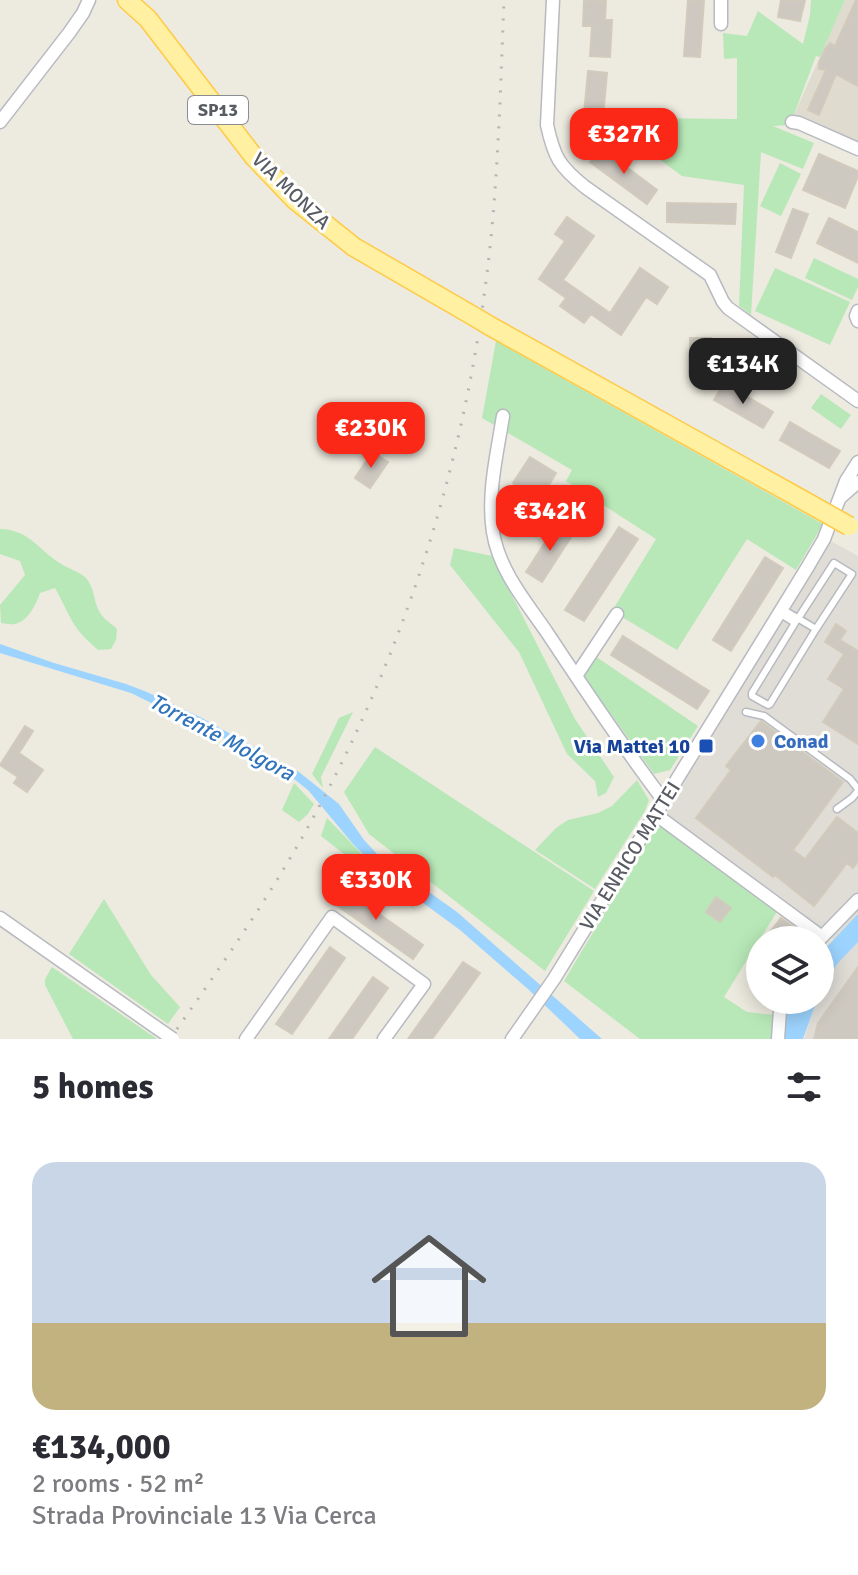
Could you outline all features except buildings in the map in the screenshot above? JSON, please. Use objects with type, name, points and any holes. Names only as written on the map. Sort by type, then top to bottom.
[{"type":"main road","name":"VIA MONZA","points":[[127,0],[148,19],[247,148],[295,200],[354,247],[854,528]]},
{"type":"main road","name":"VIA MONZA","points":[[138,0],[148,19]]},
{"type":"street","points":[[0,122],[83,13],[89,0]]},
{"type":"street","points":[[83,13],[101,0]]},
{"type":"street","points":[[553,0],[547,125],[551,144],[566,172],[710,275],[728,308],[858,401]]},
{"type":"street","points":[[721,0],[721,24]]},
{"type":"street","points":[[792,122],[858,149]]},
{"type":"street","points":[[858,311],[858,321]]},
{"type":"street","points":[[503,416],[491,515],[495,540],[506,571],[664,801]]},
{"type":"street","name":"VIA ENRICO MATTEI","points":[[512,1039],[554,979],[781,611],[822,541],[836,502],[858,462]]},
{"type":"street","points":[[836,502],[858,482]]},
{"type":"street","points":[[576,676],[617,614]]},
{"type":"street","points":[[655,814],[805,926]]},
{"type":"street","points":[[833,926],[858,900]]},
{"type":"street","points":[[246,1039],[332,917],[424,984],[384,1039]]},
{"type":"street","points":[[0,918],[173,1039]]},
{"type":"street","points":[[778,1039],[780,1014]]},
{"type":"lane","points":[[833,563],[852,574],[768,705],[752,693],[796,620],[833,563]]},
{"type":"lane","points":[[781,611],[816,629]]},
{"type":"lane","points":[[746,712],[764,716],[850,779],[858,790],[837,809]]},
{"type":"shaded area","points":[[845,0],[858,0],[858,143],[794,115]]},
{"type":"shaded area","points":[[829,540],[858,556],[858,1039],[804,1039],[812,1014],[834,1014],[834,951],[837,942],[834,940],[834,926],[815,926],[662,815]]},
{"type":"green space","points":[[811,0],[845,0],[820,57],[816,56],[790,125],[773,126],[814,143],[803,169],[761,152],[751,315],[739,306],[744,185],[682,176],[640,145],[641,118],[737,119],[737,58],[724,59],[723,33],[747,36],[758,11],[803,44]]},
{"type":"green space","points":[[780,163],[801,174],[781,216],[760,206]]},
{"type":"green space","points":[[814,258],[858,279],[852,300],[805,278]]},
{"type":"green space","points":[[775,268],[850,302],[830,345],[755,311]]},
{"type":"green space","points":[[496,341],[823,524],[796,570],[747,539],[677,650],[612,611],[656,539],[566,481],[572,470],[482,418]]},
{"type":"green space","points":[[821,394],[851,415],[841,429],[811,408]]},
{"type":"green space","points":[[0,529],[18,532],[58,562],[85,577],[101,614],[117,629],[111,649],[98,650],[83,636],[55,588],[40,593],[24,620],[13,624],[1,623],[0,605],[25,575],[20,561],[0,554]]},
{"type":"green space","points":[[454,548],[492,556],[575,719],[614,777],[606,793],[598,797],[595,781],[567,754],[519,652],[450,565]]},
{"type":"green space","points":[[595,656],[698,726],[670,770],[654,774],[583,675]]},
{"type":"green space","points":[[353,712],[321,777],[323,788],[312,774],[339,718]]},
{"type":"green space","points":[[375,747],[594,891],[545,971],[369,834],[344,792]]},
{"type":"green space","points":[[637,780],[649,800],[645,811],[595,889],[535,850],[568,820],[598,813],[612,806]]},
{"type":"green space","points":[[294,783],[314,804],[299,822],[282,810]]},
{"type":"green space","points":[[327,818],[417,911],[321,836]]},
{"type":"green space","points":[[658,824],[778,910],[768,926],[746,926],[746,962],[724,997],[746,1014],[774,1015],[773,1039],[640,1039],[564,981]]},
{"type":"green space","points":[[104,899],[151,975],[180,1007],[168,1024],[69,954]]},
{"type":"green space","points":[[52,967],[157,1039],[73,1039],[45,985]]},
{"type":"water","name":"Torrente Molgora","points":[[0,644],[147,692],[200,717],[299,772],[339,804],[380,857],[457,912],[602,1039],[580,1039],[460,930],[381,872],[308,790],[285,772],[131,693],[0,653]]},
{"type":"water","points":[[858,914],[858,942],[834,969],[834,939]]},
{"type":"water","points":[[785,1014],[812,1014],[803,1039],[782,1039]]},
{"type":"railway","points":[[170,1039],[263,902],[314,816],[375,691],[424,560],[461,426],[485,289],[496,181],[504,0]]},
{"type":"place","name":"Conad","points":[[758,741]]},
{"type":"place","name":"Via Mattei 10","points":[[706,746]]}]
